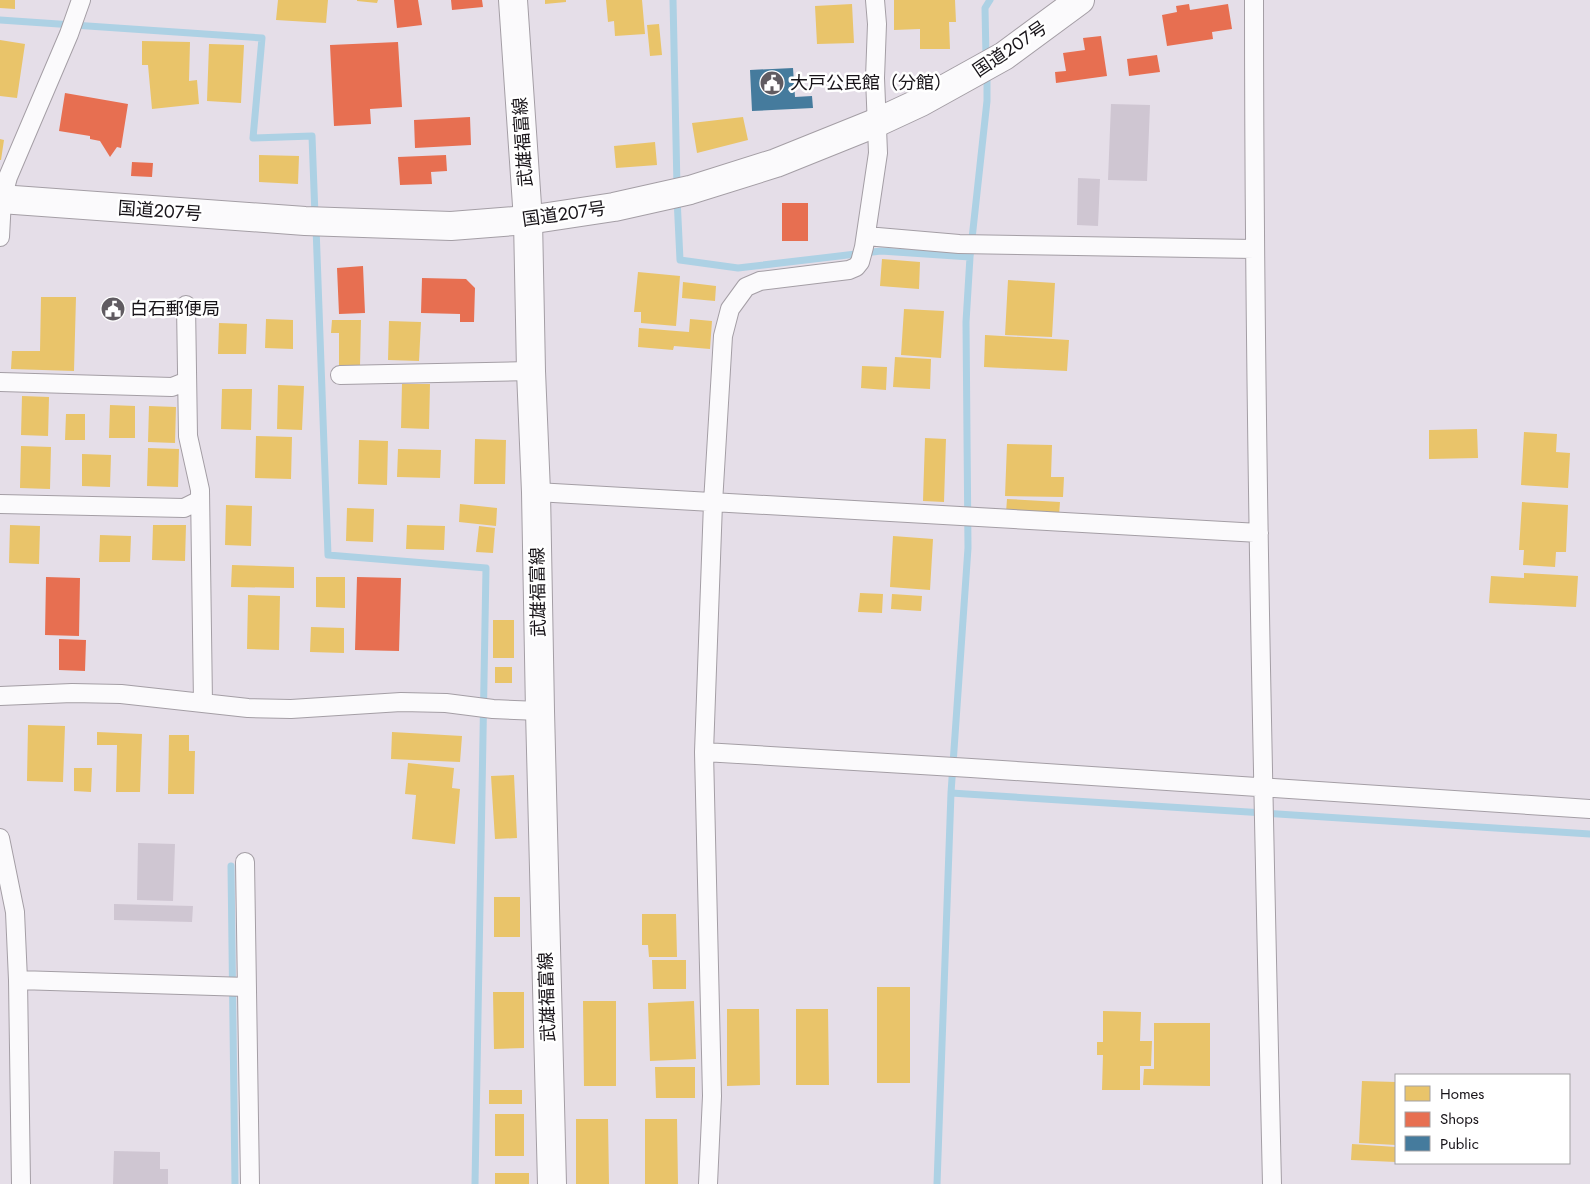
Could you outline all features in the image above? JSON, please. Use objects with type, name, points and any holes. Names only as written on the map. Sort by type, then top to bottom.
[{"type":"main road","name":"武雄福富線","points":[[513,0],[528,220],[552,1184]]},
{"type":"main road","name":"国道207号","points":[[1,199],[316,221],[452,226],[528,220],[614,207],[678,193],[776,163],[878,122],[1004,56],[1080,0]]},
{"type":"street","points":[[708,1184],[712,1096],[704,752],[713,503],[723,336],[730,309],[746,287],[760,282],[849,270],[856,267],[864,248],[878,153],[875,78],[877,24],[875,0]]},
{"type":"street","points":[[1254,0],[1254,249],[1263,823],[1272,1184]]},
{"type":"street","points":[[0,237],[1,199],[8,177],[79,8]]},
{"type":"street","points":[[864,248],[988,244],[1254,249]]},
{"type":"street","points":[[186,305],[188,436],[200,490],[203,703]]},
{"type":"street","points":[[340,375],[531,370]]},
{"type":"street","points":[[0,382],[172,387],[187,381]]},
{"type":"street","points":[[536,492],[1259,533]]},
{"type":"street","points":[[0,504],[184,508],[200,500]]},
{"type":"street","points":[[0,696],[72,693],[101,694],[248,708],[291,709],[401,702],[446,703],[493,709],[540,711]]},
{"type":"street","points":[[704,752],[971,768],[1263,796],[1590,809]]},
{"type":"street","points":[[0,838],[15,912],[21,1184]]},
{"type":"street","points":[[245,862],[250,1184]]},
{"type":"street","points":[[18,980],[247,987]]},
{"type":"building: Homes","points":[[0,0],[15,0],[15,9],[0,8]]},
{"type":"building: Homes","points":[[278,0],[328,0],[326,23],[276,20]]},
{"type":"building: Homes","points":[[357,0],[378,0],[377,3]]},
{"type":"building: Homes","points":[[545,0],[566,0],[566,2],[545,4]]},
{"type":"building: Homes","points":[[606,0],[642,0],[645,34],[615,36],[614,21],[608,22]]},
{"type":"building: Homes","points":[[894,0],[955,0],[956,22],[949,22],[950,49],[920,49],[920,29],[894,30]]},
{"type":"building: Homes","points":[[852,4],[854,43],[817,44],[815,6]]},
{"type":"building: Homes","points":[[659,24],[662,55],[650,56],[647,25]]},
{"type":"building: Homes","points":[[0,40],[25,44],[17,98],[0,96]]},
{"type":"building: Homes","points":[[142,41],[190,42],[189,81],[197,80],[199,104],[152,109],[148,65],[142,65]]},
{"type":"building: Homes","points":[[209,44],[244,45],[241,103],[207,101]]},
{"type":"building: Homes","points":[[743,117],[748,140],[697,153],[692,123]]},
{"type":"building: Homes","points":[[0,139],[4,140],[1,160],[0,160]]},
{"type":"building: Homes","points":[[655,142],[657,165],[616,168],[614,146]]},
{"type":"building: Homes","points":[[259,155],[299,156],[298,184],[259,182]]},
{"type":"building: Homes","points":[[882,259],[920,262],[919,289],[880,286]]},
{"type":"building: Homes","points":[[638,272],[680,276],[676,326],[641,323],[641,312],[634,312]]},
{"type":"building: Homes","points":[[1008,280],[1055,283],[1052,337],[1005,335]]},
{"type":"building: Homes","points":[[683,282],[716,286],[715,301],[682,298]]},
{"type":"building: Homes","points":[[41,297],[76,297],[74,371],[11,369],[12,351],[40,351]]},
{"type":"building: Homes","points":[[904,309],[944,311],[941,358],[901,355]]},
{"type":"building: Homes","points":[[266,319],[293,320],[293,349],[265,348]]},
{"type":"building: Homes","points":[[690,319],[712,321],[710,349],[674,346],[673,350],[638,347],[639,328],[689,332]]},
{"type":"building: Homes","points":[[332,320],[361,320],[360,367],[339,366],[339,333],[331,333]]},
{"type":"building: Homes","points":[[389,321],[421,322],[419,361],[388,360]]},
{"type":"building: Homes","points":[[219,323],[247,324],[246,354],[218,354]]},
{"type":"building: Homes","points":[[985,335],[1069,340],[1067,371],[984,367]]},
{"type":"building: Homes","points":[[895,357],[931,359],[930,389],[893,387]]},
{"type":"building: Homes","points":[[862,366],[887,367],[886,390],[861,388]]},
{"type":"building: Homes","points":[[402,384],[430,384],[429,429],[401,428]]},
{"type":"building: Homes","points":[[278,385],[304,386],[302,430],[277,429]]},
{"type":"building: Homes","points":[[222,389],[252,389],[251,430],[221,429]]},
{"type":"building: Homes","points":[[22,396],[49,397],[48,436],[21,435]]},
{"type":"building: Homes","points":[[110,405],[135,406],[135,438],[109,438]]},
{"type":"building: Homes","points":[[149,406],[176,407],[175,443],[148,442]]},
{"type":"building: Homes","points":[[66,414],[85,414],[85,440],[65,440]]},
{"type":"building: Homes","points":[[1477,429],[1478,458],[1429,459],[1429,430]]},
{"type":"building: Homes","points":[[1524,432],[1557,434],[1556,452],[1570,453],[1568,488],[1521,485]]},
{"type":"building: Homes","points":[[256,436],[292,437],[291,479],[255,478]]},
{"type":"building: Homes","points":[[925,438],[946,439],[944,502],[923,501]]},
{"type":"building: Homes","points":[[475,439],[506,440],[505,484],[474,484]]},
{"type":"building: Homes","points":[[359,440],[388,441],[387,485],[358,484]]},
{"type":"building: Homes","points":[[1007,444],[1052,445],[1051,477],[1064,477],[1063,497],[1005,496]]},
{"type":"building: Homes","points":[[21,446],[51,447],[50,489],[20,488]]},
{"type":"building: Homes","points":[[148,448],[179,449],[178,487],[147,486]]},
{"type":"building: Homes","points":[[398,449],[441,450],[440,478],[397,477]]},
{"type":"building: Homes","points":[[82,454],[111,455],[110,487],[82,486]]},
{"type":"building: Homes","points":[[1007,499],[1060,502],[1059,516],[1006,513]]},
{"type":"building: Homes","points":[[1522,502],[1568,505],[1566,552],[1556,552],[1555,567],[1523,565],[1524,550],[1519,550]]},
{"type":"building: Homes","points":[[460,504],[497,508],[496,526],[459,522]]},
{"type":"building: Homes","points":[[226,505],[252,506],[251,546],[225,545]]},
{"type":"building: Homes","points":[[347,508],[374,509],[373,542],[346,541]]},
{"type":"building: Homes","points":[[10,525],[40,526],[39,564],[9,563]]},
{"type":"building: Homes","points":[[153,525],[186,525],[185,561],[152,560]]},
{"type":"building: Homes","points":[[407,525],[445,526],[444,550],[406,549]]},
{"type":"building: Homes","points":[[479,526],[495,528],[493,553],[476,552]]},
{"type":"building: Homes","points":[[100,535],[131,536],[130,562],[99,562]]},
{"type":"building: Homes","points":[[893,536],[933,539],[930,590],[890,587]]},
{"type":"building: Homes","points":[[232,565],[294,567],[294,588],[231,587]]},
{"type":"building: Homes","points":[[1524,573],[1578,576],[1576,607],[1489,603],[1491,576],[1524,578]]},
{"type":"building: Homes","points":[[316,577],[345,577],[345,608],[316,607]]},
{"type":"building: Homes","points":[[860,593],[883,594],[882,613],[858,612]]},
{"type":"building: Homes","points":[[892,594],[922,596],[921,611],[891,609]]},
{"type":"building: Homes","points":[[248,595],[280,596],[279,650],[247,649]]},
{"type":"building: Homes","points":[[493,620],[514,620],[514,658],[493,658]]},
{"type":"building: Homes","points":[[311,627],[344,628],[344,653],[310,652]]},
{"type":"building: Homes","points":[[495,667],[512,667],[512,683],[495,683]]},
{"type":"building: Homes","points":[[28,725],[65,726],[63,782],[27,781]]},
{"type":"building: Homes","points":[[97,732],[142,734],[140,792],[116,792],[117,745],[97,745]]},
{"type":"building: Homes","points":[[392,732],[462,736],[460,762],[391,759]]},
{"type":"building: Homes","points":[[169,735],[189,735],[189,751],[195,751],[194,794],[168,794]]},
{"type":"building: Homes","points":[[408,763],[454,768],[452,788],[460,789],[455,844],[412,839],[416,795],[405,794]]},
{"type":"building: Homes","points":[[74,768],[92,768],[91,792],[74,791]]},
{"type":"building: Homes","points":[[514,775],[517,838],[495,839],[491,776]]},
{"type":"building: Homes","points":[[494,897],[520,897],[520,937],[494,937]]},
{"type":"building: Homes","points":[[642,914],[676,914],[677,957],[649,957],[648,945],[642,945]]},
{"type":"building: Homes","points":[[652,960],[686,960],[686,989],[653,989]]},
{"type":"building: Homes","points":[[877,987],[910,987],[910,1083],[877,1083]]},
{"type":"building: Homes","points":[[493,992],[524,992],[524,1048],[494,1049]]},
{"type":"building: Homes","points":[[583,1001],[616,1001],[616,1086],[584,1086]]},
{"type":"building: Homes","points":[[694,1001],[696,1059],[650,1061],[648,1003]]},
{"type":"building: Homes","points":[[727,1009],[759,1009],[760,1085],[727,1086]]},
{"type":"building: Homes","points":[[796,1009],[828,1009],[829,1085],[796,1085]]},
{"type":"building: Homes","points":[[1103,1011],[1141,1012],[1140,1041],[1152,1041],[1151,1066],[1140,1066],[1140,1090],[1102,1090],[1103,1055],[1097,1055],[1097,1042],[1103,1042]]},
{"type":"building: Homes","points":[[1154,1023],[1210,1023],[1210,1086],[1143,1085],[1144,1069],[1154,1069]]},
{"type":"building: Homes","points":[[655,1067],[695,1067],[695,1098],[656,1098]]},
{"type":"building: Homes","points":[[1362,1081],[1395,1082],[1395,1145],[1359,1143]]},
{"type":"building: Homes","points":[[489,1090],[522,1090],[522,1104],[489,1104]]},
{"type":"building: Homes","points":[[495,1114],[524,1114],[524,1156],[495,1156]]},
{"type":"building: Homes","points":[[576,1119],[608,1119],[609,1184],[576,1184]]},
{"type":"building: Homes","points":[[645,1119],[677,1119],[678,1184],[645,1184]]},
{"type":"building: Homes","points":[[1352,1144],[1395,1147],[1395,1162],[1351,1160]]},
{"type":"building: Homes","points":[[495,1173],[529,1173],[529,1184],[495,1184]]},
{"type":"building: Shops","points":[[394,0],[418,0],[422,25],[397,28]]},
{"type":"building: Shops","points":[[451,0],[482,0],[483,7],[452,10]]},
{"type":"building: Shops","points":[[1189,4],[1190,10],[1228,4],[1232,29],[1212,32],[1213,39],[1167,46],[1162,15],[1177,12],[1176,6]]},
{"type":"building: Shops","points":[[1101,36],[1107,76],[1056,83],[1055,72],[1066,71],[1063,53],[1085,50],[1083,38]]},
{"type":"building: Shops","points":[[398,42],[402,107],[370,109],[371,124],[334,126],[330,45]]},
{"type":"building: Shops","points":[[1157,55],[1160,72],[1129,76],[1127,59]]},
{"type":"building: Shops","points":[[65,93],[128,104],[121,148],[117,147],[110,157],[100,141],[90,139],[90,136],[59,131]]},
{"type":"building: Shops","points":[[470,117],[471,145],[415,148],[414,120]]},
{"type":"building: Shops","points":[[446,155],[447,171],[431,172],[432,184],[400,185],[398,157]]},
{"type":"building: Shops","points":[[132,162],[153,163],[152,177],[131,176]]},
{"type":"building: Shops","points":[[782,203],[808,203],[808,241],[782,241]]},
{"type":"building: Shops","points":[[363,266],[365,313],[339,314],[337,268]]},
{"type":"building: Shops","points":[[422,278],[466,279],[475,288],[474,322],[460,322],[460,314],[421,313]]},
{"type":"building: Shops","points":[[46,577],[80,578],[79,636],[45,635]]},
{"type":"building: Shops","points":[[357,577],[401,578],[399,651],[355,650]]},
{"type":"building: Shops","points":[[59,639],[86,640],[85,671],[59,670]]},
{"type":"building: Public","name":"大戸公民館（分館）","points":[[793,68],[795,97],[812,96],[813,108],[752,111],[750,70]]},
{"type":"building: Other","points":[[1111,104],[1150,105],[1147,181],[1108,180]]},
{"type":"building: Other","points":[[1078,178],[1100,179],[1098,226],[1077,225]]},
{"type":"building: Other","points":[[138,843],[175,844],[173,901],[137,900]]},
{"type":"building: Other","points":[[114,904],[193,906],[192,922],[114,920]]},
{"type":"building: Other","points":[[114,1151],[160,1152],[160,1169],[168,1169],[168,1184],[113,1184]]},
{"type":"waterway","points":[[673,0],[677,187]]},
{"type":"waterway","points":[[986,58],[985,8],[990,0]]},
{"type":"waterway","points":[[0,20],[262,38],[253,138],[312,136],[315,216]]},
{"type":"waterway","points":[[937,1184],[951,793],[968,548],[966,322],[970,257],[987,101],[987,74]]},
{"type":"waterway","points":[[677,198],[680,260],[738,268],[881,251],[970,257]]},
{"type":"waterway","points":[[316,227],[328,555],[486,568],[475,1184]]},
{"type":"waterway","points":[[951,793],[1590,834]]},
{"type":"waterway","points":[[231,866],[235,1184]]},
{"type":"place","name":"大戸公民館（分館）","points":[[772,83]]},
{"type":"place","name":"白石郵便局","points":[[113,309]]}]
